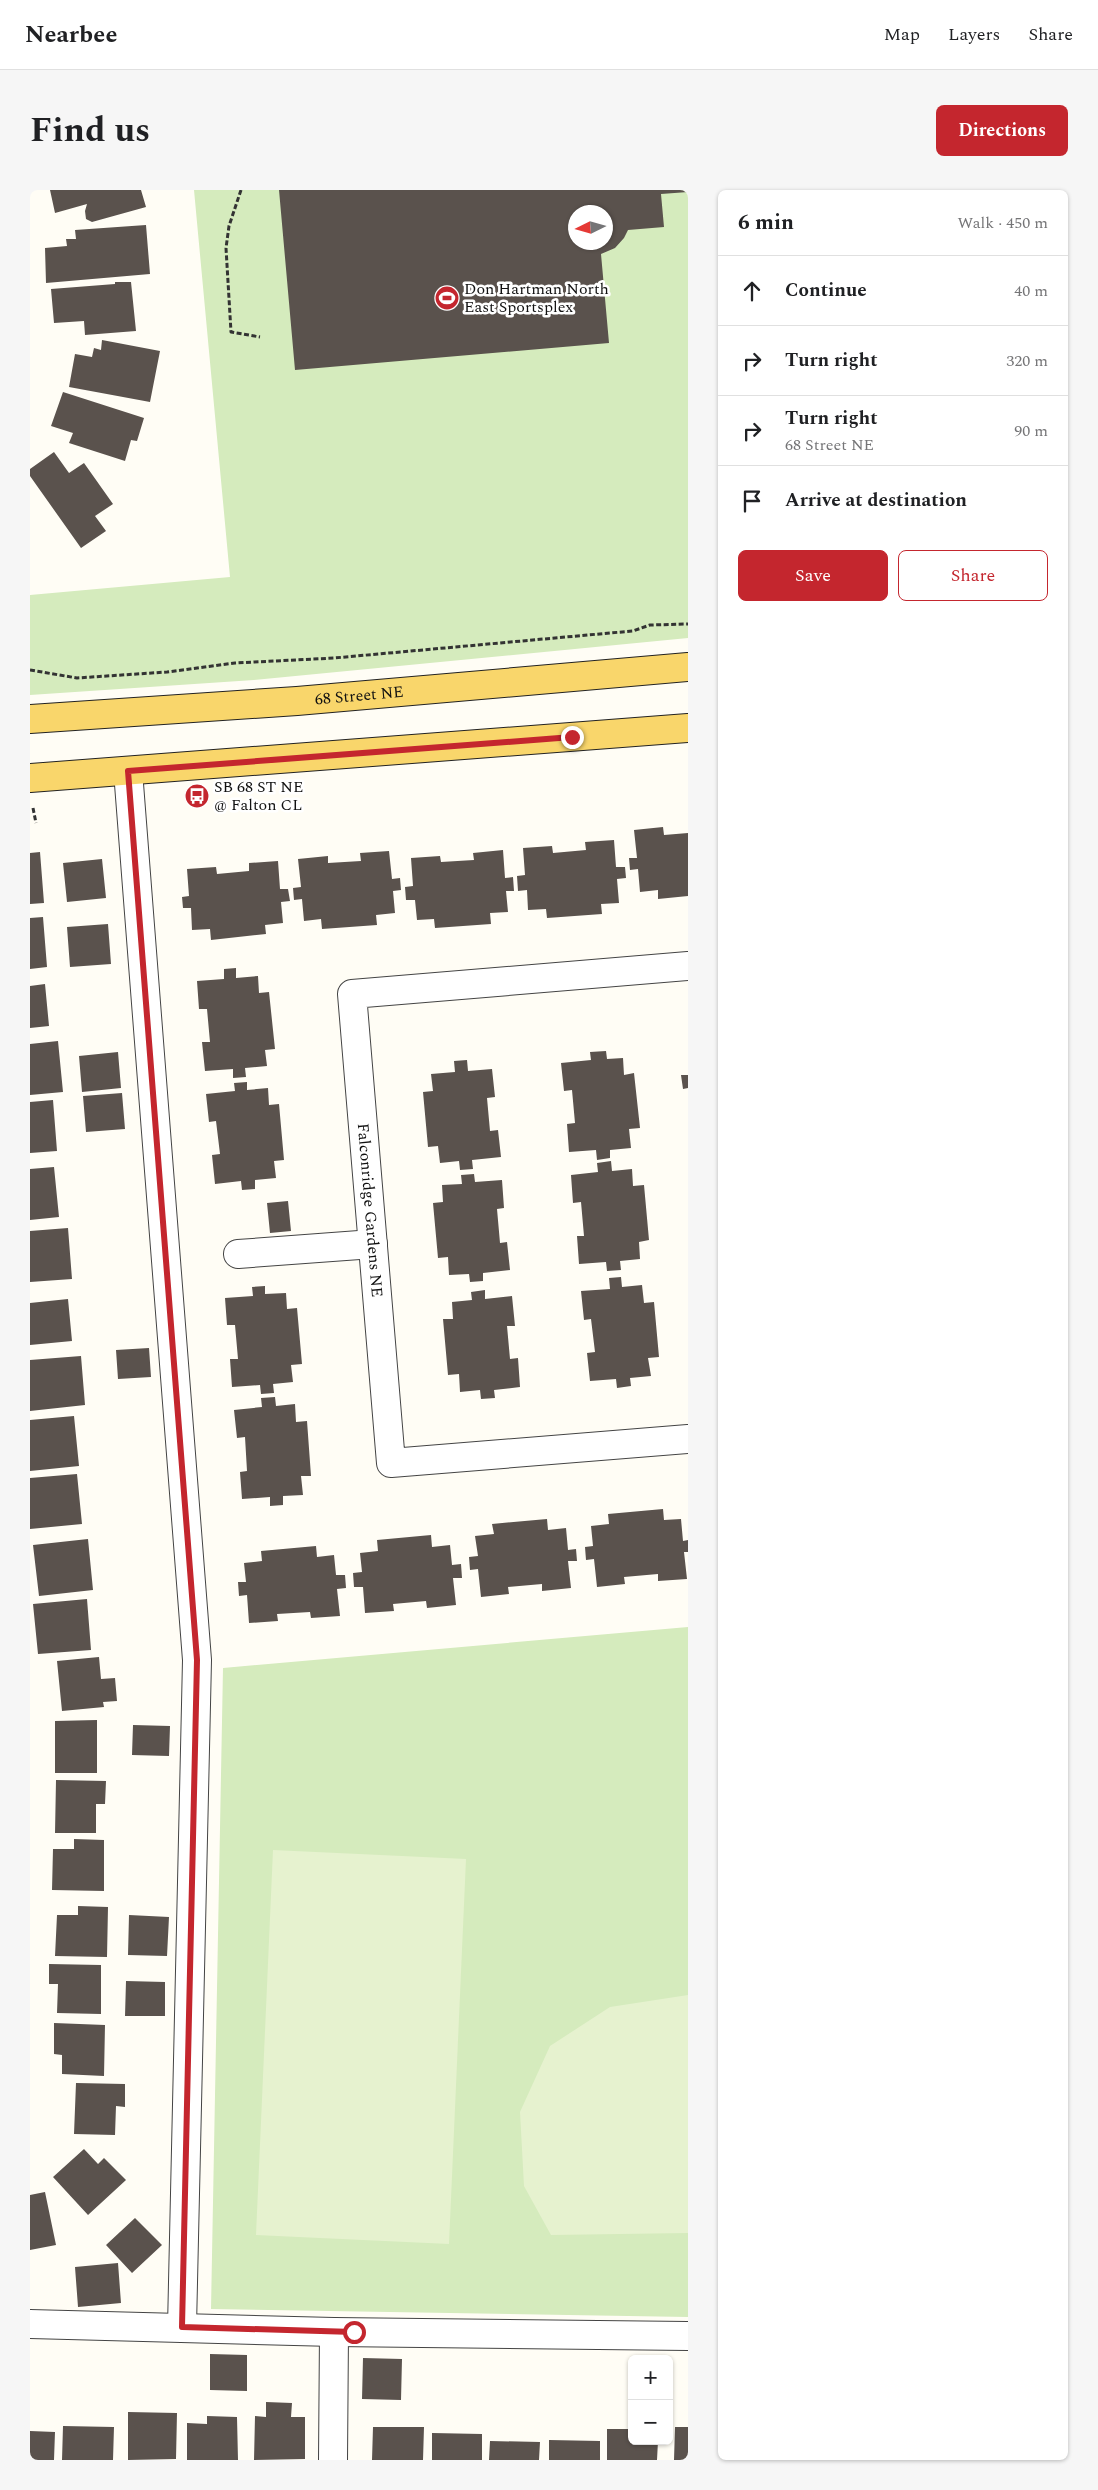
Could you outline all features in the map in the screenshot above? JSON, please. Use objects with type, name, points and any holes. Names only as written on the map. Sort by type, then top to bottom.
[{"type":"main road","name":"68 Street NE","points":[[30,719],[297,701],[688,667]]},
{"type":"main road","points":[[30,778],[688,728]]},
{"type":"lane","points":[[128,771],[197,1660],[182,2327]]},
{"type":"lane","name":"Falconridge Gardens NE","points":[[688,966],[352,994],[391,1463],[688,1439]]},
{"type":"lane","points":[[238,1254],[373,1244]]},
{"type":"lane","points":[[30,2324],[334,2332],[688,2336]]},
{"type":"lane","points":[[333,2460],[334,2332]]},
{"type":"path","points":[[241,190],[229,226],[226,248],[231,332],[260,337]]},
{"type":"path","points":[[30,670],[77,678],[167,672],[235,663],[334,658],[633,631],[650,626],[688,624]]},
{"type":"path","points":[[33,805],[36,823]]},
{"type":"green space","points":[[194,190],[688,190],[688,638],[254,680],[30,695],[30,595],[230,577]]},
{"type":"green space","points":[[688,1627],[688,2317],[211,2309],[223,1668]]},
{"type":"green space","points":[[273,1850],[466,1859],[449,2244],[256,2235]]},
{"type":"green space","points":[[688,1995],[688,2233],[551,2235],[524,2186],[520,2112],[550,2046],[610,2007]]},
{"type":"building","points":[[50,190],[141,190],[146,207],[92,222],[86,219],[85,211],[87,204],[55,213]]},
{"type":"building","name":"Don Hartman North East Sportsplex","points":[[279,190],[688,190],[688,192],[661,194],[664,227],[628,230],[624,238],[613,249],[613,205],[568,205],[568,250],[610,250],[601,254],[609,343],[295,370]]},
{"type":"building","points":[[146,225],[150,274],[46,283],[45,248],[67,246],[66,239],[76,239],[75,230]]},
{"type":"building","points":[[115,282],[131,282],[136,331],[85,335],[84,321],[54,323],[51,289],[115,284]]},
{"type":"building","points":[[102,340],[160,351],[150,402],[69,387],[75,354],[92,357],[94,348],[101,350]]},
{"type":"building","points":[[63,392],[144,418],[137,441],[131,440],[125,461],[69,443],[73,433],[51,426]]},
{"type":"building","points":[[54,452],[69,473],[84,463],[113,504],[95,516],[106,531],[81,548],[30,476],[30,469]]},
{"type":"building","points":[[663,827],[664,835],[688,833],[688,896],[658,899],[658,890],[640,892],[638,869],[630,870],[629,858],[637,858],[634,830]]},
{"type":"building","points":[[614,840],[616,867],[625,867],[626,878],[617,879],[619,903],[601,904],[602,914],[547,918],[546,909],[528,910],[527,890],[518,891],[517,876],[525,875],[523,848],[552,846],[553,853],[586,850],[585,842]]},
{"type":"building","points":[[503,850],[505,878],[513,877],[514,891],[506,891],[508,912],[490,913],[491,924],[435,928],[434,919],[417,920],[415,900],[406,900],[405,887],[413,886],[411,858],[440,856],[441,862],[474,860],[473,853]]},
{"type":"building","points":[[389,851],[392,879],[400,878],[401,890],[393,891],[395,913],[376,915],[377,925],[322,929],[321,919],[304,921],[302,899],[294,900],[293,888],[301,887],[298,859],[328,856],[328,863],[361,861],[360,853]]},
{"type":"building","points":[[40,852],[44,903],[30,904],[30,853]]},
{"type":"building","points":[[102,859],[106,898],[67,902],[63,863]]},
{"type":"building","points":[[278,861],[280,889],[288,889],[290,901],[281,902],[283,923],[265,925],[266,934],[211,940],[210,929],[192,930],[191,908],[183,908],[182,897],[189,896],[187,869],[216,867],[217,874],[249,871],[249,863]]},
{"type":"building","points":[[43,917],[47,967],[30,969],[30,918]]},
{"type":"building","points":[[108,924],[111,964],[70,967],[67,927]]},
{"type":"building","points":[[236,968],[236,978],[258,976],[259,993],[269,992],[275,1049],[265,1050],[267,1066],[245,1068],[246,1077],[233,1078],[233,1069],[205,1071],[202,1042],[210,1042],[207,1009],[199,1009],[197,981],[224,979],[224,969]]},
{"type":"building","points":[[45,984],[49,1026],[30,1028],[30,986]]},
{"type":"building","points":[[58,1041],[63,1092],[30,1095],[30,1044]]},
{"type":"building","points":[[606,1051],[607,1059],[623,1058],[624,1075],[634,1073],[640,1128],[629,1129],[631,1148],[610,1150],[610,1158],[597,1160],[596,1150],[569,1152],[567,1124],[575,1123],[572,1090],[564,1091],[561,1063],[591,1060],[590,1052]]},
{"type":"building","points":[[118,1052],[121,1088],[82,1092],[79,1056]]},
{"type":"building","points":[[467,1060],[468,1071],[492,1069],[495,1097],[487,1098],[490,1131],[498,1130],[501,1157],[472,1160],[473,1169],[460,1170],[459,1161],[440,1163],[438,1146],[428,1147],[423,1092],[433,1091],[431,1074],[455,1072],[454,1061]]},
{"type":"building","points":[[681,1075],[688,1075],[688,1088],[683,1089]]},
{"type":"building","points":[[247,1082],[247,1090],[268,1088],[269,1105],[279,1104],[284,1160],[274,1161],[276,1178],[255,1180],[255,1189],[242,1190],[241,1181],[215,1184],[212,1155],[220,1154],[216,1121],[209,1122],[206,1094],[235,1091],[234,1083]]},
{"type":"building","points":[[122,1093],[125,1129],[86,1132],[83,1096]]},
{"type":"building","points":[[53,1100],[57,1151],[30,1153],[30,1102]]},
{"type":"building","points":[[611,1161],[612,1171],[632,1169],[633,1186],[644,1185],[649,1240],[639,1242],[640,1259],[620,1261],[621,1270],[607,1271],[606,1262],[579,1264],[577,1236],[584,1236],[581,1202],[573,1203],[571,1175],[598,1172],[597,1163]]},
{"type":"building","points":[[54,1167],[59,1217],[30,1220],[30,1169]]},
{"type":"building","points":[[474,1174],[475,1182],[502,1180],[504,1208],[497,1209],[500,1243],[507,1242],[510,1270],[483,1273],[483,1281],[470,1282],[469,1274],[449,1275],[448,1257],[438,1258],[433,1203],[443,1202],[442,1185],[462,1184],[461,1175]]},
{"type":"building","points":[[288,1201],[291,1231],[270,1233],[267,1203]]},
{"type":"building","points":[[68,1228],[72,1279],[30,1282],[30,1231]]},
{"type":"building","points":[[621,1277],[622,1287],[642,1285],[644,1303],[654,1302],[659,1357],[648,1358],[651,1376],[630,1378],[631,1386],[617,1388],[616,1379],[590,1381],[587,1353],[595,1352],[591,1319],[584,1320],[581,1291],[610,1289],[609,1278]]},
{"type":"building","points":[[265,1286],[265,1294],[286,1293],[287,1309],[297,1308],[302,1364],[291,1365],[293,1382],[273,1384],[274,1393],[261,1394],[260,1385],[232,1387],[230,1359],[238,1359],[235,1325],[227,1325],[225,1298],[253,1296],[252,1287]]},
{"type":"building","points":[[485,1290],[485,1299],[512,1296],[515,1326],[507,1326],[510,1359],[518,1358],[520,1387],[494,1390],[495,1398],[481,1399],[480,1390],[460,1392],[459,1374],[448,1375],[443,1319],[453,1319],[452,1302],[472,1300],[471,1292]]},
{"type":"building","points":[[68,1299],[72,1341],[30,1345],[30,1303]]},
{"type":"building","points":[[149,1348],[151,1377],[118,1379],[116,1350]]},
{"type":"building","points":[[81,1356],[85,1405],[30,1411],[30,1360]]},
{"type":"building","points":[[275,1397],[276,1406],[295,1404],[296,1422],[307,1421],[311,1476],[301,1476],[303,1495],[283,1496],[283,1505],[270,1506],[270,1497],[242,1499],[240,1472],[247,1471],[245,1437],[237,1438],[234,1410],[262,1407],[261,1398]]},
{"type":"building","points":[[74,1416],[79,1466],[30,1471],[30,1420]]},
{"type":"building","points":[[77,1474],[82,1524],[30,1529],[30,1478]]},
{"type":"building","points":[[663,1509],[664,1520],[681,1519],[683,1541],[688,1540],[688,1552],[684,1552],[687,1579],[658,1581],[658,1574],[624,1577],[625,1584],[597,1587],[594,1559],[586,1560],[585,1547],[593,1546],[591,1526],[609,1524],[608,1514]]},
{"type":"building","points":[[547,1519],[548,1530],[566,1528],[568,1550],[576,1549],[577,1561],[568,1561],[571,1588],[542,1591],[542,1584],[508,1587],[509,1594],[481,1597],[478,1569],[470,1570],[469,1557],[478,1556],[475,1536],[494,1534],[492,1524]]},
{"type":"building","points":[[431,1535],[432,1547],[450,1545],[452,1565],[461,1564],[462,1578],[453,1578],[456,1605],[427,1608],[426,1601],[393,1604],[394,1611],[365,1613],[363,1587],[354,1587],[353,1573],[362,1572],[360,1553],[378,1551],[377,1540]]},
{"type":"building","points":[[88,1539],[93,1590],[39,1596],[33,1545]]},
{"type":"building","points":[[316,1546],[317,1557],[334,1555],[336,1575],[345,1575],[346,1588],[337,1589],[340,1616],[311,1618],[310,1612],[277,1614],[278,1621],[249,1623],[247,1595],[239,1596],[238,1582],[246,1582],[244,1563],[262,1561],[261,1551]]},
{"type":"building","points":[[87,1599],[91,1650],[38,1654],[33,1604]]},
{"type":"building","points":[[99,1657],[101,1679],[115,1678],[117,1701],[103,1702],[104,1707],[62,1711],[57,1661]]},
{"type":"building","points":[[97,1720],[97,1773],[55,1773],[55,1721]]},
{"type":"building","points":[[133,1725],[170,1726],[169,1756],[132,1755]]},
{"type":"building","points":[[56,1780],[106,1781],[105,1804],[96,1804],[96,1833],[55,1833]]},
{"type":"building","points":[[74,1839],[104,1840],[104,1891],[52,1890],[53,1849],[74,1849]]},
{"type":"building","points":[[78,1906],[108,1907],[107,1957],[55,1956],[57,1915],[78,1915]]},
{"type":"building","points":[[129,1915],[169,1917],[167,1956],[128,1955]]},
{"type":"building","points":[[49,1964],[101,1965],[101,2014],[57,2013],[58,1984],[49,1984]]},
{"type":"building","points":[[126,1981],[165,1982],[165,2016],[125,2016]]},
{"type":"building","points":[[54,2023],[105,2025],[104,2076],[62,2074],[62,2055],[54,2054]]},
{"type":"building","points":[[76,2083],[125,2084],[125,2107],[116,2106],[115,2135],[74,2134]]},
{"type":"building","points":[[84,2149],[98,2164],[104,2158],[126,2180],[88,2215],[53,2177]]},
{"type":"building","points":[[45,2192],[56,2245],[30,2250],[30,2195]]},
{"type":"building","points":[[135,2218],[162,2245],[132,2273],[106,2245]]},
{"type":"building","points":[[118,2263],[121,2303],[78,2307],[75,2267]]},
{"type":"building","points":[[210,2354],[247,2355],[247,2391],[210,2390]]},
{"type":"building","points":[[363,2358],[402,2359],[401,2400],[362,2399]]},
{"type":"building","points":[[266,2402],[292,2403],[291,2417],[305,2417],[305,2459],[254,2460],[255,2416],[266,2417]]},
{"type":"building","points":[[128,2412],[177,2413],[176,2459],[128,2460]]},
{"type":"building","points":[[207,2416],[237,2417],[238,2460],[187,2460],[187,2423],[207,2424]]},
{"type":"building","points":[[63,2426],[114,2427],[113,2460],[62,2460]]},
{"type":"building","points":[[373,2427],[424,2427],[423,2460],[372,2460]]},
{"type":"building","points":[[675,2427],[688,2427],[688,2460],[674,2460]]},
{"type":"building","points":[[607,2429],[628,2429],[628,2445],[658,2445],[657,2460],[607,2460]]},
{"type":"building","points":[[30,2431],[55,2432],[54,2460],[30,2460]]},
{"type":"building","points":[[432,2433],[482,2434],[482,2460],[432,2460]]},
{"type":"building","points":[[549,2440],[600,2441],[600,2460],[549,2460]]},
{"type":"building","points":[[490,2441],[540,2442],[539,2460],[489,2460]]},
{"type":"place","name":"Don Hartman North East Sportsplex","points":[[447,298]]},
{"type":"place","name":"SB 68 ST NE @ Falton CL","points":[[197,796]]},
{"type":"route","points":[[354,2332],[182,2327],[197,1660],[128,771],[572,737]]}]
